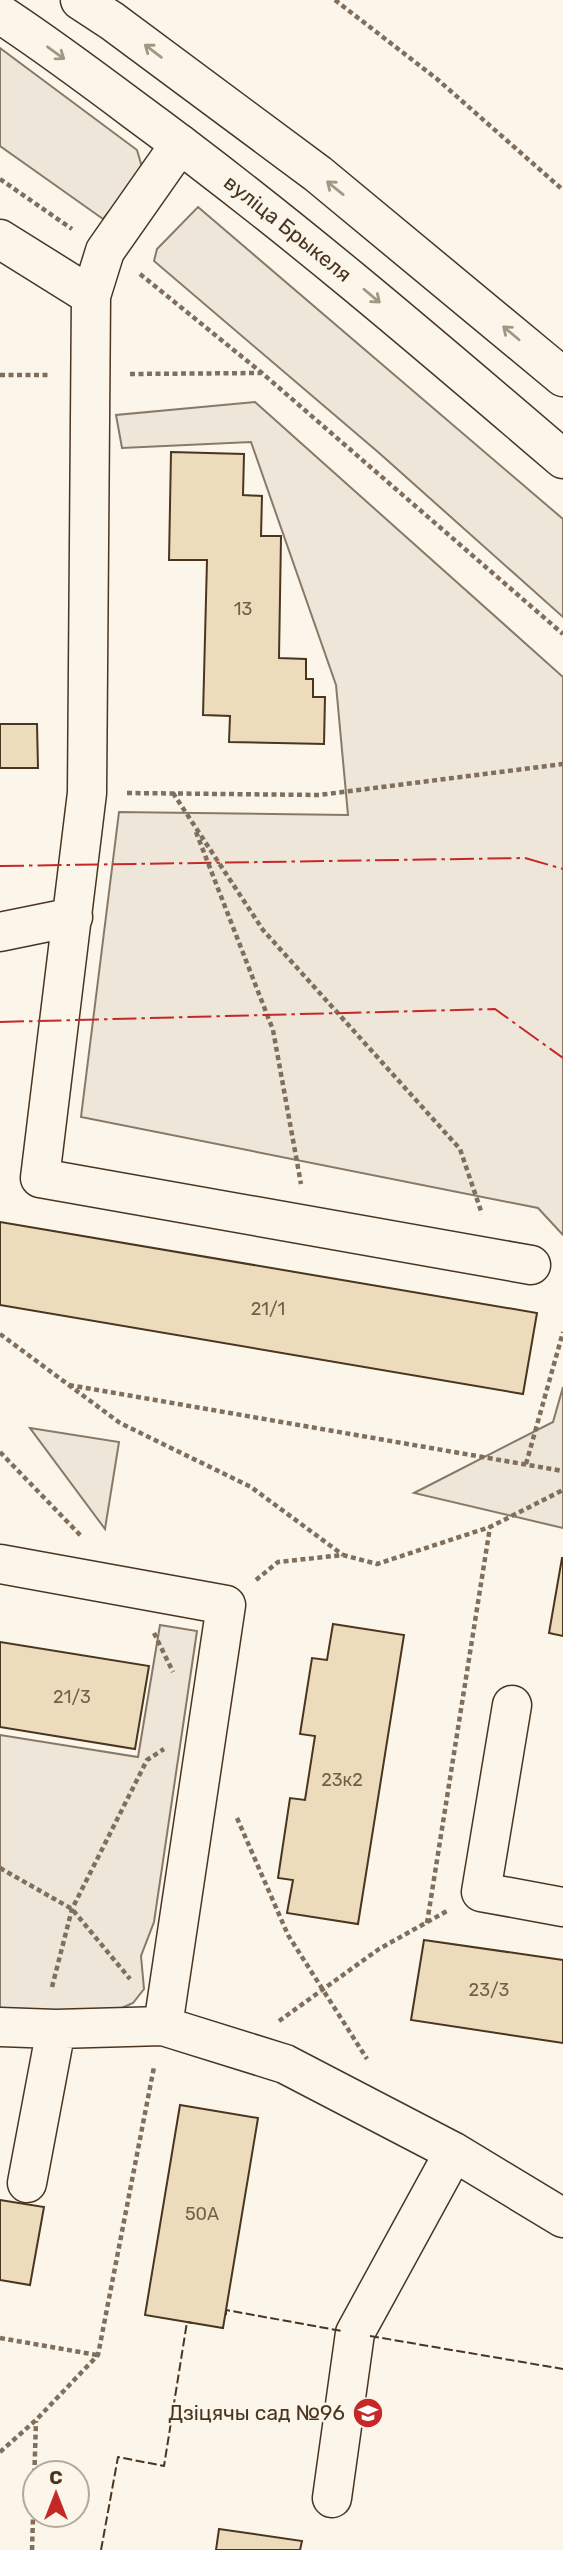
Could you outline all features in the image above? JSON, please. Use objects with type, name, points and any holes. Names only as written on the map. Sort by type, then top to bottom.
[{"type":"main road","points":[[80,0],[318,174],[563,377]]},
{"type":"main road","name":"вуліца Брыкеля","points":[[0,14],[180,144],[355,281],[563,458]]},
{"type":"main road","points":[[180,144],[105,251],[91,296],[88,793],[40,1178],[514,1262]]},
{"type":"main road","points":[[0,239],[91,296]]},
{"type":"main road","points":[[0,932],[73,917]]},
{"type":"main road","points":[[0,1564],[226,1605],[163,2026]]},
{"type":"main road","points":[[512,1706],[481,1892],[563,1907]]},
{"type":"main road","points":[[0,2027],[49,2029],[163,2026],[285,2064],[454,2152],[563,2218]]},
{"type":"main road","points":[[27,2183],[49,2029]]},
{"type":"main road","points":[[332,2498],[355,2333],[454,2152]]},
{"type":"path","points":[[335,0],[437,79],[563,190]]},
{"type":"path","points":[[0,179],[145,278],[262,373],[563,634]]},
{"type":"path","points":[[141,374],[262,373]]},
{"type":"path","points":[[88,793],[319,794],[563,764]]},
{"type":"path","points":[[173,793],[263,930],[460,1149],[514,1262]]},
{"type":"path","points":[[192,821],[273,1030],[301,1184],[302,1225]]},
{"type":"path","points":[[526,1465],[563,1332]]},
{"type":"path","points":[[0,1334],[120,1423],[251,1486],[343,1555]]},
{"type":"path","points":[[69,1385],[563,1471]]},
{"type":"path","points":[[0,1452],[87,1542]]},
{"type":"path","points":[[226,1605],[278,1562],[343,1555],[377,1564],[490,1527],[563,1490]]},
{"type":"path","points":[[426,1923],[490,1527]]},
{"type":"path","points":[[151,1627],[174,1674]]},
{"type":"path","points":[[49,2029],[72,1909],[148,1760],[168,1745]]},
{"type":"path","points":[[232,1807],[288,1936],[373,2070]]},
{"type":"path","points":[[0,1868],[72,1909],[147,2001],[163,2026],[98,2355],[36,2420],[0,2452]]},
{"type":"path","points":[[240,2050],[379,1949],[481,1892]]},
{"type":"path","points":[[0,2338],[98,2355]]},
{"type":"path","points":[[32,2550],[36,2420]]},
{"type":"shaded area","points":[[0,48],[137,150],[142,167],[103,219],[0,146]]},
{"type":"shaded area","points":[[198,207],[563,519],[563,617],[378,452],[154,261],[157,249]]},
{"type":"shaded area","points":[[255,402],[563,677],[563,1235],[538,1208],[81,1117],[119,812],[348,815],[336,685],[251,442],[122,448],[116,415]]},
{"type":"shaded area","points":[[563,1387],[563,1528],[414,1493],[553,1422]]},
{"type":"shaded area","points":[[30,1428],[119,1442],[105,1529]]},
{"type":"shaded area","points":[[160,1625],[197,1631],[154,1922],[141,1956],[144,1989],[133,2003],[106,2015],[0,2011],[0,1735],[138,1757]]},
{"type":"building","points":[[171,452],[244,454],[243,495],[262,496],[261,536],[281,536],[279,658],[306,659],[306,679],[313,679],[313,697],[325,697],[324,744],[229,742],[230,716],[203,715],[207,560],[169,560]]},
{"type":"building","points":[[0,724],[37,724],[38,768],[0,768]]},
{"type":"building","points":[[0,1222],[537,1313],[523,1394],[0,1305]]},
{"type":"building","points":[[563,1558],[563,1636],[549,1633]]},
{"type":"building","points":[[333,1624],[404,1635],[358,1924],[287,1913],[293,1880],[278,1878],[290,1798],[305,1800],[315,1736],[300,1734],[312,1658],[327,1660]]},
{"type":"building","points":[[0,1642],[149,1666],[135,1749],[0,1727]]},
{"type":"building","points":[[424,1940],[563,1960],[563,2043],[411,2020]]},
{"type":"building","points":[[180,2105],[258,2118],[223,2328],[145,2315]]},
{"type":"building","points":[[0,2200],[44,2207],[30,2285],[0,2280]]},
{"type":"building","points":[[219,2529],[302,2541],[300,2550],[216,2550]]},
{"type":"fence","points":[[226,2315],[226,2310],[342,2331]]},
{"type":"fence","points":[[101,2550],[118,2457],[164,2466],[187,2322],[192,2323]]},
{"type":"fence","points":[[370,2336],[563,2369]]},
{"type":"power","points":[[0,866],[525,858],[563,869]]},
{"type":"power","points":[[0,1022],[495,1009],[563,1058]]},
{"type":"place","name":"Дзіцячы сад №96","points":[[368,2413]]}]
